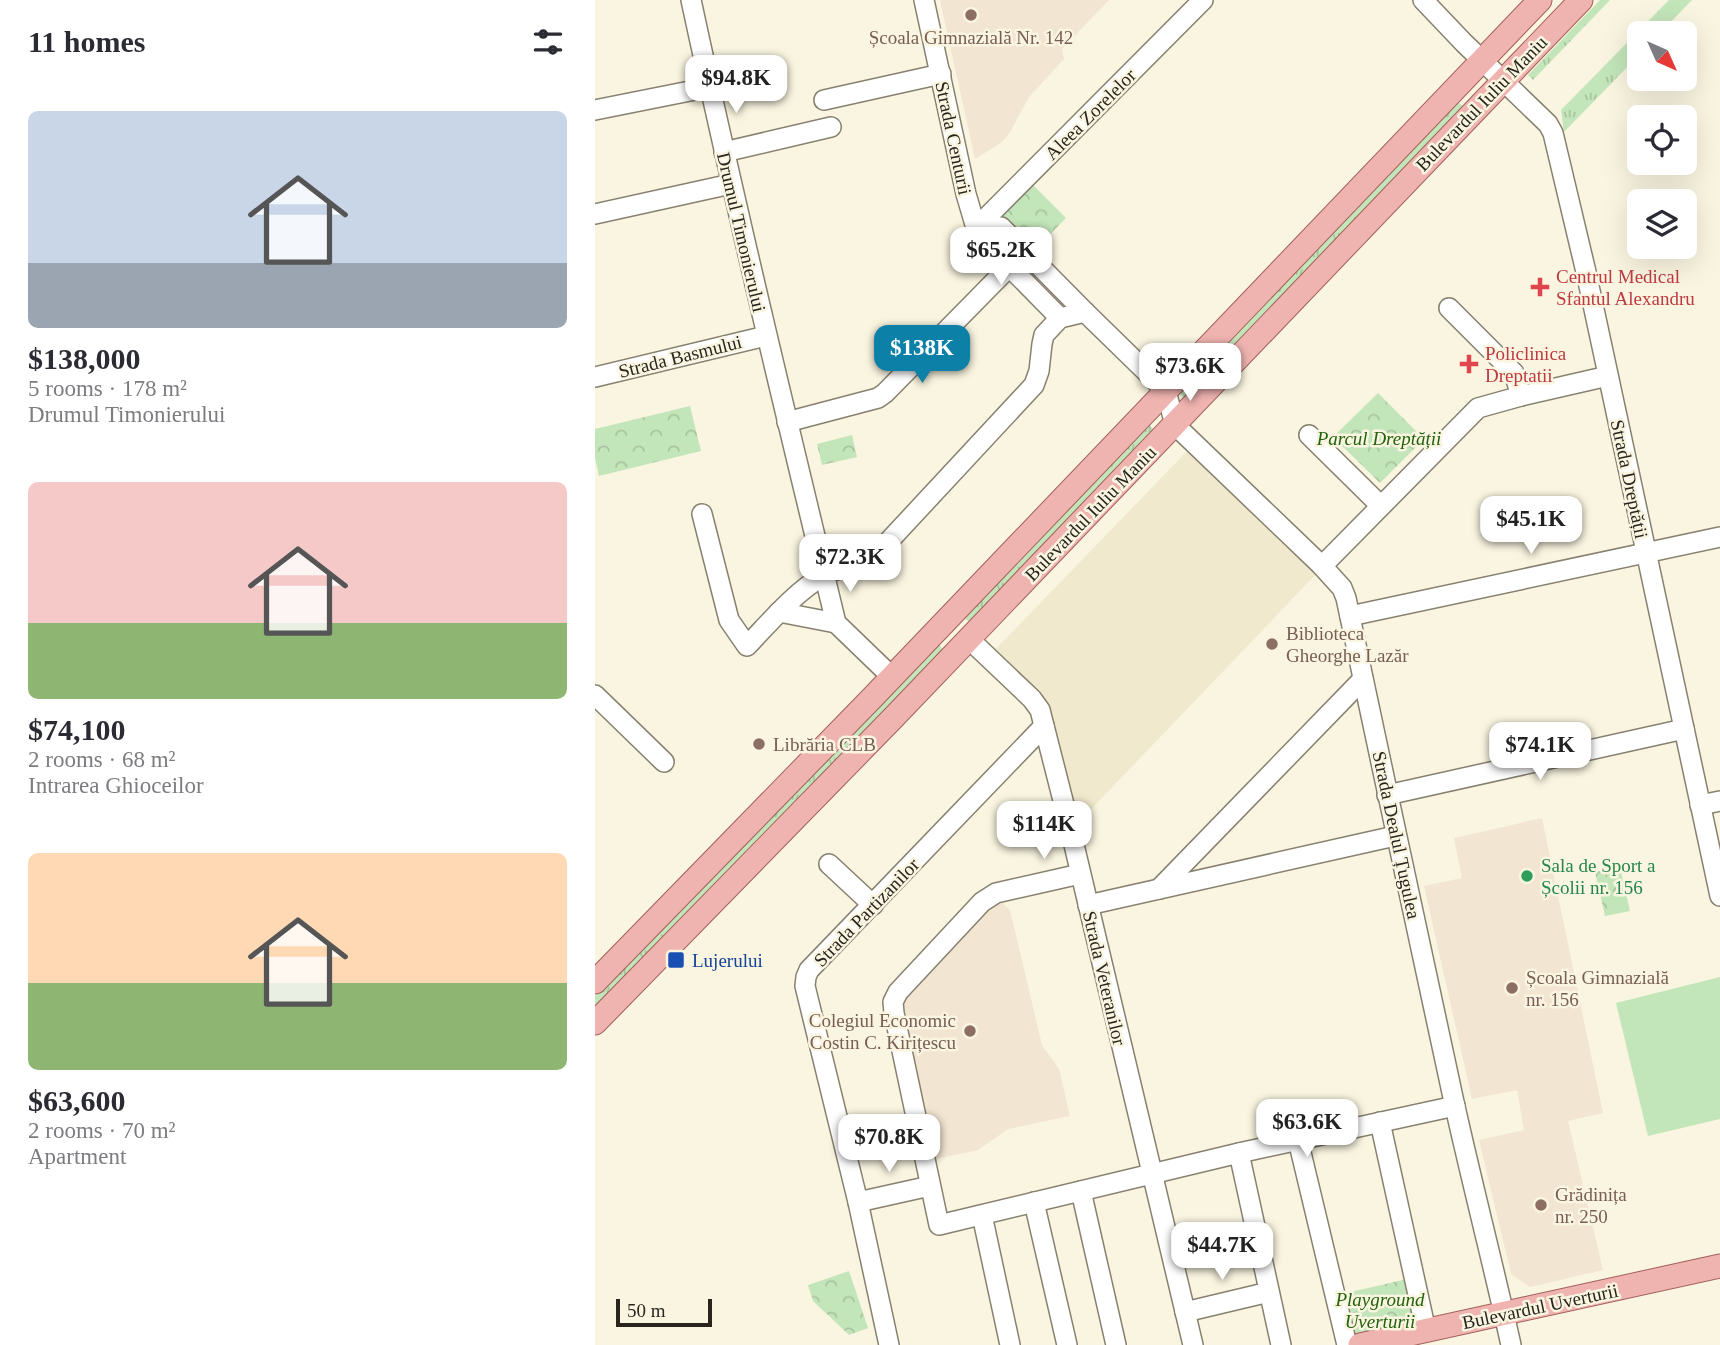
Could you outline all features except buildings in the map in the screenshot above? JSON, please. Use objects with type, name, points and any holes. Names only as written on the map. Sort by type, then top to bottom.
[{"type":"main road","name":"Bulevardul Iuliu Maniu","points":[[595,982],[892,677],[1540,0]]},
{"type":"main road","name":"Bulevardul Iuliu Maniu","points":[[595,1023],[969,639],[1581,0]]},
{"type":"main road","name":"Bulevardul Uverturii","points":[[1360,1345],[1720,1266]]},
{"type":"street","name":"Drumul Timonierului","points":[[691,0],[766,336],[836,623]]},
{"type":"street","name":"Strada Centurii","points":[[924,0],[976,228]]},
{"type":"street","name":"Aleea Zorelelor","points":[[976,228],[1203,0]]},
{"type":"street","name":"Strada Dreptății","points":[[1423,0],[1548,124],[1553,133],[1720,896]]},
{"type":"street","points":[[824,100],[941,74]]},
{"type":"street","points":[[595,110],[710,87]]},
{"type":"street","points":[[724,152],[831,127]]},
{"type":"street","points":[[595,214],[731,184]]},
{"type":"street","points":[[976,228],[1001,227],[1166,391],[1175,425]]},
{"type":"street","points":[[976,228],[1009,267],[1060,318]]},
{"type":"street","points":[[787,422],[878,398],[1009,267]]},
{"type":"street","points":[[1449,308],[1514,373],[1521,396]]},
{"type":"street","points":[[702,514],[729,620],[747,646],[805,589],[839,568],[868,561],[875,556],[1034,385],[1039,371],[1044,335],[1060,318],[1085,312]]},
{"type":"street","name":"Strada Basmului","points":[[595,377],[766,336]]},
{"type":"street","points":[[1322,566],[1478,408],[1608,376]]},
{"type":"street","name":"Strada Dealul Țugulea","points":[[1175,425],[1342,588],[1455,1106],[1511,1345]]},
{"type":"street","points":[[1310,435],[1380,505]]},
{"type":"street","points":[[1350,616],[1720,537]]},
{"type":"street","points":[[779,612],[836,623],[892,677]]},
{"type":"street","name":"Strada Veteranilor","points":[[969,639],[1037,704],[1044,726],[1193,1345]]},
{"type":"street","points":[[1159,889],[1363,679]]},
{"type":"street","points":[[595,695],[664,762]]},
{"type":"street","name":"Strada Partizanilor","points":[[890,1345],[806,977],[1044,726]]},
{"type":"street","points":[[1387,795],[1683,729]]},
{"type":"street","points":[[1700,805],[1720,801]]},
{"type":"street","points":[[1088,905],[1395,836]]},
{"type":"street","points":[[829,864],[873,905]]},
{"type":"street","points":[[1080,874],[996,893],[982,902],[898,992],[893,1002],[939,1225],[1239,1153],[1455,1106]]},
{"type":"street","points":[[1380,1122],[1426,1331]]},
{"type":"street","points":[[1298,1140],[1347,1345]]},
{"type":"street","points":[[1239,1153],[1281,1345]]},
{"type":"street","points":[[858,1202],[928,1177]]},
{"type":"street","points":[[1081,1191],[1116,1345]]},
{"type":"street","points":[[1034,1202],[1067,1345]]},
{"type":"street","points":[[982,1215],[1010,1345]]},
{"type":"street","points":[[1185,1312],[1269,1292]]},
{"type":"shaded area","points":[[940,0],[1109,0],[1062,49],[1064,59],[1029,97],[1009,134],[1001,143],[975,159]]},
{"type":"shaded area","points":[[1191,447],[1319,571],[1078,823],[1048,706],[992,653]]},
{"type":"shaded area","name":"Școala Gimnazială nr. 156","points":[[1542,818],[1603,1113],[1568,1121],[1603,1270],[1530,1287],[1511,1274],[1479,1140],[1524,1130],[1517,1090],[1472,1099],[1424,886],[1462,878],[1454,838]]},
{"type":"shaded area","name":"Colegiul Economic Costin C. Kirițescu","points":[[996,897],[1010,910],[1042,1045],[1059,1069],[1070,1116],[1008,1129],[978,1150],[931,1160],[900,997]]},
{"type":"green space","points":[[1600,0],[1610,0],[1533,80],[1528,75]]},
{"type":"green space","points":[[1669,0],[1692,0],[1672,21],[1648,21]]},
{"type":"green space","points":[[1627,43],[1627,67],[1564,132],[1561,110]]},
{"type":"green space","points":[[1458,102],[1467,110],[1186,399],[1178,392]]},
{"type":"green space","points":[[1033,185],[1066,218],[1035,250],[1002,217]]},
{"type":"green space","name":"Parcul Dreptății","points":[[1378,393],[1424,439],[1380,483],[1333,437]]},
{"type":"green space","points":[[690,406],[701,451],[599,476],[595,458],[595,429]]},
{"type":"green space","points":[[1149,425],[1156,431],[971,623],[963,617]]},
{"type":"green space","points":[[852,435],[857,457],[822,465],[817,444]]},
{"type":"green space","points":[[937,643],[944,650],[595,1011],[595,996]]},
{"type":"green space","points":[[1620,867],[1630,911],[1605,916],[1595,872]]},
{"type":"green space","points":[[1720,977],[1720,1119],[1648,1136],[1616,1003]]},
{"type":"green space","points":[[849,1271],[868,1328],[849,1335],[813,1301],[808,1285]]},
{"type":"green space","name":"Playground Uverturii","points":[[1407,1279],[1418,1327],[1353,1341],[1342,1294]]},
{"type":"place","name":"Școala Gimnazială Nr. 142","points":[[971,15]]},
{"type":"place","name":"Centrul Medical Sfantul Alexandru","points":[[1540,287]]},
{"type":"place","name":"Policlinica Dreptatii","points":[[1469,364]]},
{"type":"place","name":"Biblioteca Gheorghe Lazăr","points":[[1272,644]]},
{"type":"place","name":"Librăria CLB","points":[[759,744]]},
{"type":"place","name":"Sala de Sport a Școlii nr. 156","points":[[1527,876]]},
{"type":"place","name":"Lujerului","points":[[676,960]]},
{"type":"place","name":"Școala Gimnazială nr. 156","points":[[1512,988]]},
{"type":"place","name":"Colegiul Economic Costin C. Kirițescu","points":[[970,1031]]},
{"type":"place","name":"Grădinița nr. 250","points":[[1541,1205]]}]
